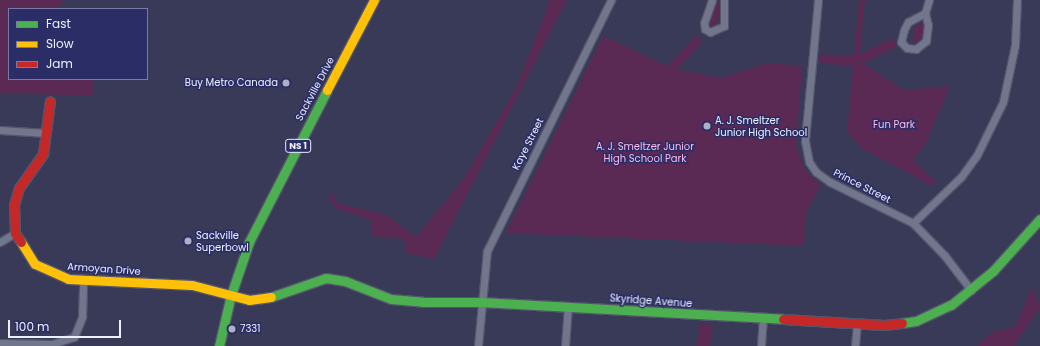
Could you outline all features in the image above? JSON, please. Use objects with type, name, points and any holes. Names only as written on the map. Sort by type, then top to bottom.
[{"type":"street","name":"Sackville Drive","points":[[219,346],[231,295],[249,242],[374,0]]},
{"type":"street","name":"Kaye Street","points":[[478,346],[487,251],[611,0]]},
{"type":"street","points":[[712,0],[704,23],[705,29],[710,32],[724,26],[724,0]]},
{"type":"street","name":"Prince Street","points":[[818,0],[805,141],[809,162],[816,172],[830,182],[913,223],[945,256],[971,290]]},
{"type":"street","points":[[925,13],[908,22],[901,42],[907,48],[916,49],[926,41],[928,25],[925,13],[929,0]]},
{"type":"street","points":[[913,223],[961,177],[978,155],[1003,102],[1015,45],[1017,0]]},
{"type":"street","points":[[0,242],[15,233],[14,205],[19,188],[43,154],[50,101]]},
{"type":"street","points":[[0,130],[46,133]]},
{"type":"street","name":"Skyridge Avenue","points":[[231,295],[259,300],[326,278],[345,281],[391,299],[568,306],[763,319],[884,325],[916,321],[950,305],[971,290],[1017,248],[1040,219]]},
{"type":"street","name":"Armoyan Drive","points":[[15,233],[36,264],[53,274],[83,280],[192,285],[231,295]]},
{"type":"street","points":[[0,342],[52,344],[74,337],[82,317],[83,280]]},
{"type":"street","points":[[565,346],[568,306]]},
{"type":"street","points":[[761,346],[763,319]]},
{"type":"street","points":[[855,346],[857,324]]},
{"type":"green space","points":[[0,0],[63,0],[59,8],[8,8],[8,80],[94,80],[94,96],[0,93]]},
{"type":"green space","points":[[550,0],[567,0],[434,259],[406,253],[404,239],[372,236],[371,220],[335,208],[328,195],[333,194],[337,203],[388,216],[416,237],[465,177],[517,86]]},
{"type":"green space","points":[[721,0],[718,23],[714,27],[707,21],[715,3]]},
{"type":"green space","name":"Fun Park","points":[[859,0],[867,0],[864,5],[860,54],[893,38],[897,47],[863,63],[903,90],[950,86],[926,143],[913,160],[936,182],[932,186],[861,148],[847,132],[853,66],[819,63],[819,54],[854,56]]},
{"type":"green space","points":[[925,22],[923,37],[917,44],[912,41],[915,26]]},
{"type":"green space","name":"A. J. Smeltzer Junior High School Park","points":[[696,35],[703,41],[677,70],[723,78],[767,63],[802,66],[796,145],[805,170],[821,185],[805,215],[804,246],[506,233],[603,36],[668,66]]},
{"type":"green space","points":[[1032,288],[1040,307],[1014,346],[976,346],[993,332],[1015,327]]},
{"type":"green space","points":[[700,323],[713,325],[710,346],[696,346]]},
{"type":"traffic: fast","points":[[219,346],[231,295],[249,242],[327,90]]},
{"type":"traffic: fast","points":[[902,323],[916,321],[951,305],[993,271],[1040,219]]},
{"type":"traffic: fast","points":[[271,297],[326,278],[345,281],[391,299],[423,302],[481,302],[783,319]]},
{"type":"traffic: slow","points":[[327,90],[374,0]]},
{"type":"traffic: slow","points":[[21,242],[35,264],[68,279],[192,285],[249,300],[271,297]]},
{"type":"traffic: jam","points":[[21,242],[15,233],[14,205],[19,188],[43,154],[50,101]]},
{"type":"traffic: jam","points":[[783,319],[884,325],[902,323]]},
{"type":"place","name":"Buy Metro Canada","points":[[286,83]]},
{"type":"place","name":"A. J. Smeltzer Junior High School","points":[[707,126]]},
{"type":"place","name":"Sackville Superbowl","points":[[188,241]]},
{"type":"place","name":"7331","points":[[232,329]]}]
